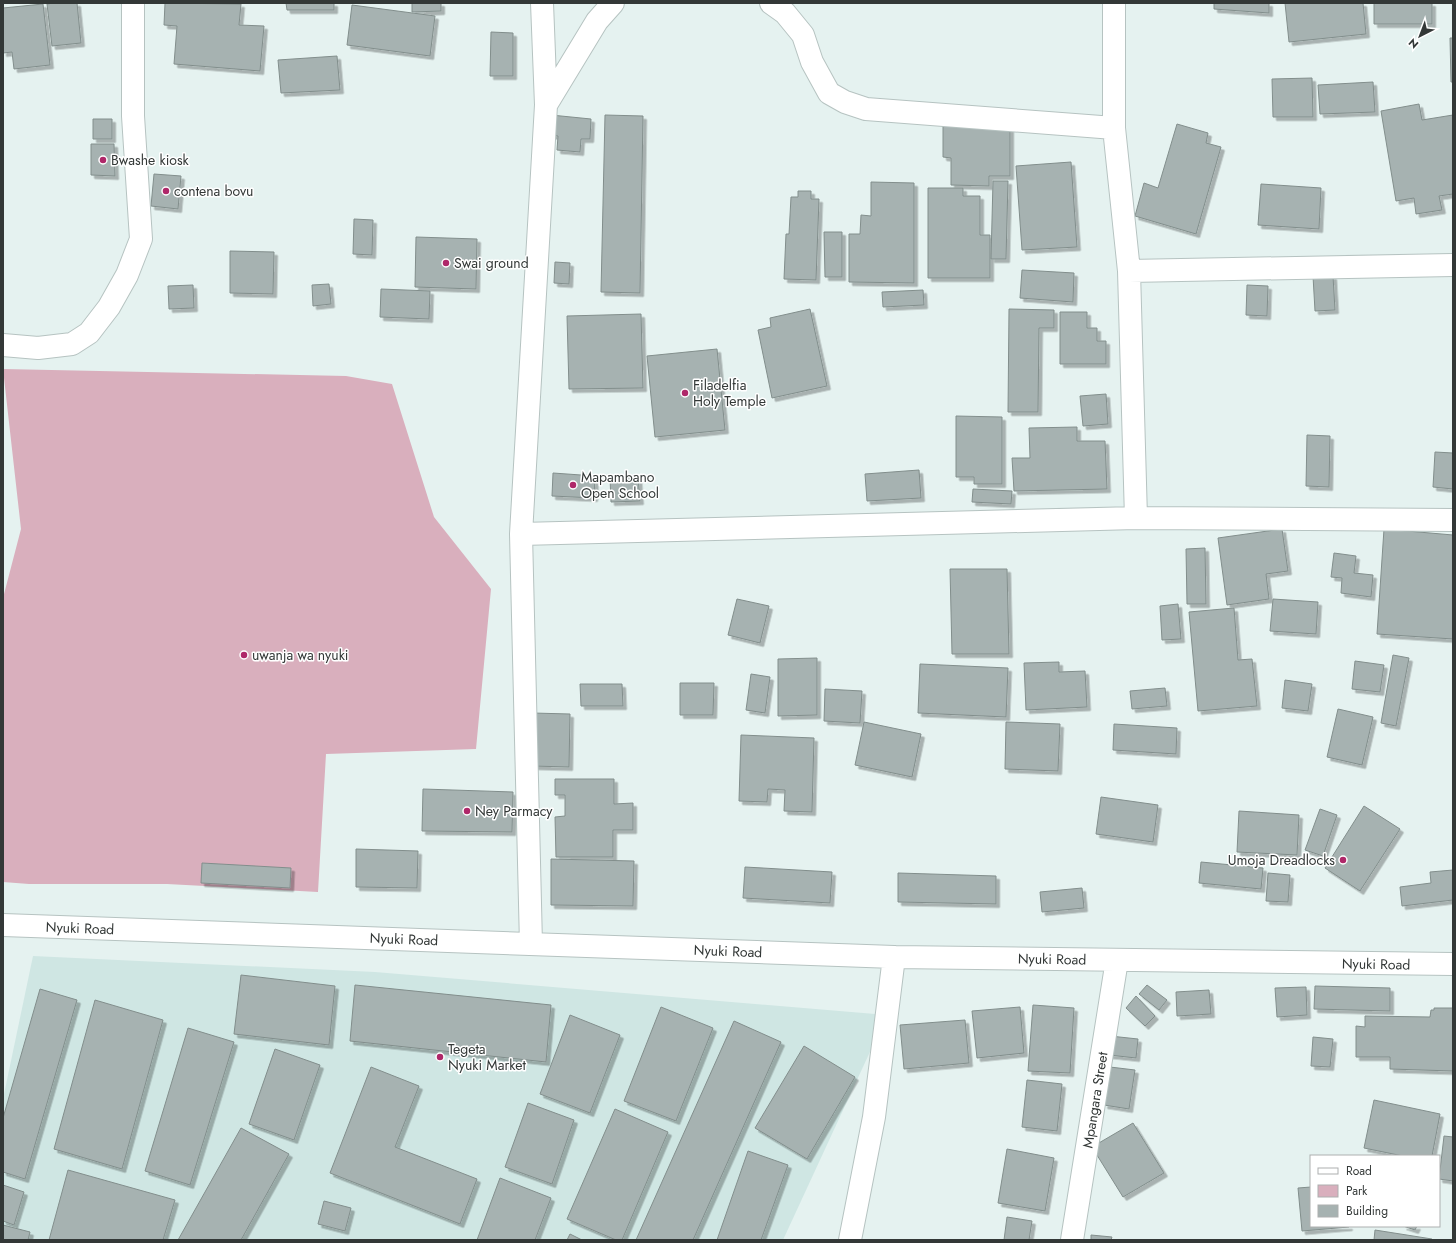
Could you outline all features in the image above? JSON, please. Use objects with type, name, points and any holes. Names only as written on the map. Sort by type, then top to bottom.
[{"type":"street","points":[[3,345],[38,348],[72,344],[89,333],[110,307],[127,275],[141,239],[133,116],[133,3]]},
{"type":"street","points":[[530,944],[521,534],[546,105],[542,3]]},
{"type":"street","points":[[546,105],[597,21],[612,3]]},
{"type":"street","points":[[771,3],[785,13],[803,35],[812,62],[829,93],[845,102],[866,109],[1114,128]]},
{"type":"street","points":[[1114,3],[1114,128],[1129,271],[1136,518]]},
{"type":"street","points":[[1129,271],[1453,265]]},
{"type":"street","points":[[521,534],[1136,518],[1453,520]]},
{"type":"street","name":"Nyuki Road","points":[[3,925],[894,957],[1453,964]]},
{"type":"street","points":[[850,1240],[874,1117],[894,957]]},
{"type":"street","name":"Mpangara Street","points":[[1072,1240],[1117,960]]},
{"type":"shaded area","name":"Tegeta Nyuki Market","points":[[33,956],[375,972],[887,1015],[783,1240],[3,1240],[3,1099]]},
{"type":"green space","name":"uwanja wa nyuki","points":[[3,369],[346,376],[392,384],[434,517],[491,589],[476,749],[326,754],[318,892],[167,884],[29,884],[3,882],[3,598],[21,529]]},
{"type":"building","points":[[77,3],[81,43],[52,46],[47,4]]},
{"type":"building","points":[[165,3],[241,4],[239,25],[264,26],[260,71],[174,64],[177,26],[164,25]]},
{"type":"building","points":[[286,3],[334,3],[334,10],[287,10]]},
{"type":"building","points":[[412,3],[441,3],[441,11],[412,12]]},
{"type":"building","points":[[1214,3],[1269,3],[1269,13],[1214,9]]},
{"type":"building","points":[[1285,3],[1363,3],[1366,34],[1289,42]]},
{"type":"building","points":[[1374,3],[1432,3],[1432,24],[1374,24]]},
{"type":"building","points":[[43,4],[50,65],[14,69],[12,52],[3,53],[3,8]]},
{"type":"building","points":[[352,5],[435,16],[430,56],[347,45]]},
{"type":"building","points":[[491,32],[513,33],[513,76],[490,76]]},
{"type":"building","points":[[1450,38],[1453,38],[1453,82],[1451,82]]},
{"type":"building","points":[[337,56],[340,90],[281,93],[278,60]]},
{"type":"building","points":[[1312,78],[1313,117],[1273,117],[1272,79]]},
{"type":"building","points":[[1373,82],[1375,112],[1320,114],[1318,85]]},
{"type":"building","points":[[1419,104],[1422,120],[1453,115],[1453,194],[1439,196],[1442,210],[1416,214],[1414,198],[1396,201],[1381,111]]},
{"type":"building","points":[[551,115],[591,119],[590,139],[581,139],[580,152],[557,150],[558,136],[549,135]]},
{"type":"building","points":[[605,115],[643,116],[640,293],[601,292]]},
{"type":"building","points":[[93,119],[112,119],[112,139],[93,139]]},
{"type":"building","points":[[1177,124],[1208,133],[1206,143],[1221,147],[1196,234],[1135,216],[1144,183],[1158,188]]},
{"type":"building","points":[[943,126],[1010,128],[1010,176],[989,176],[989,186],[951,185],[951,158],[943,157]]},
{"type":"building","name":"Bwashe kiosk","points":[[91,144],[114,144],[115,176],[91,175]]},
{"type":"building","points":[[1071,162],[1077,247],[1022,250],[1016,166]]},
{"type":"building","name":"contena bovu","points":[[154,174],[181,176],[178,209],[151,206]]},
{"type":"building","points":[[993,181],[1008,181],[1006,259],[991,259]]},
{"type":"building","points":[[871,182],[914,183],[914,283],[849,282],[849,234],[860,234],[861,215],[871,216]]},
{"type":"building","points":[[1261,184],[1321,188],[1319,229],[1258,225]]},
{"type":"building","points":[[928,188],[963,188],[963,196],[980,196],[980,235],[990,235],[990,278],[928,278]]},
{"type":"building","points":[[798,191],[811,191],[811,199],[819,199],[816,280],[784,279],[786,234],[789,234],[791,197],[798,197]]},
{"type":"building","points":[[354,219],[373,220],[372,255],[353,254]]},
{"type":"building","points":[[824,232],[842,232],[842,277],[825,277]]},
{"type":"building","name":"Swai ground","points":[[416,237],[477,239],[476,289],[415,287]]},
{"type":"building","points":[[230,251],[274,252],[273,294],[230,293]]},
{"type":"building","points":[[555,262],[570,263],[569,284],[554,283]]},
{"type":"building","points":[[1022,270],[1074,273],[1073,302],[1020,298]]},
{"type":"building","points":[[1313,276],[1333,276],[1335,310],[1315,311]]},
{"type":"building","points":[[329,284],[331,304],[313,306],[312,285]]},
{"type":"building","points":[[193,285],[194,308],[169,309],[168,286]]},
{"type":"building","points":[[1247,285],[1268,286],[1267,316],[1246,315]]},
{"type":"building","points":[[381,289],[430,291],[429,319],[380,317]]},
{"type":"building","points":[[923,290],[924,305],[883,307],[882,292]]},
{"type":"building","points":[[810,309],[827,386],[772,398],[758,330],[771,327],[770,318]]},
{"type":"building","points":[[1009,309],[1054,310],[1054,328],[1039,328],[1038,412],[1008,412]]},
{"type":"building","points":[[1060,312],[1087,312],[1087,328],[1097,328],[1097,341],[1106,341],[1106,364],[1060,364]]},
{"type":"building","points":[[641,314],[643,388],[569,389],[567,316]]},
{"type":"building","points":[[717,349],[725,430],[655,437],[647,356]]},
{"type":"building","points":[[1106,394],[1108,424],[1083,426],[1080,396]]},
{"type":"building","points":[[956,416],[1002,417],[1002,484],[974,484],[974,477],[956,477]]},
{"type":"building","points":[[1077,427],[1077,441],[1105,441],[1107,489],[1014,491],[1012,458],[1030,458],[1029,428]]},
{"type":"building","points":[[1307,435],[1330,436],[1329,487],[1306,486]]},
{"type":"building","points":[[1435,452],[1453,453],[1453,489],[1433,487]]},
{"type":"building","points":[[919,470],[921,498],[867,501],[865,474]]},
{"type":"building","points":[[553,473],[595,476],[594,498],[552,496]]},
{"type":"building","points":[[638,476],[640,501],[611,502],[610,478]]},
{"type":"building","points":[[973,489],[1012,491],[1011,504],[972,502]]},
{"type":"building","points":[[1282,529],[1288,571],[1266,574],[1269,599],[1227,605],[1218,538]]},
{"type":"building","points":[[1384,529],[1453,535],[1453,639],[1377,634]]},
{"type":"building","points":[[1205,548],[1206,604],[1187,604],[1186,549]]},
{"type":"building","points":[[1334,553],[1356,556],[1354,573],[1373,575],[1371,597],[1341,593],[1342,578],[1331,577]]},
{"type":"building","points":[[950,569],[1007,569],[1009,654],[952,654]]},
{"type":"building","points":[[737,599],[769,606],[760,643],[728,635]]},
{"type":"building","points":[[1273,599],[1318,602],[1316,634],[1270,631]]},
{"type":"building","points":[[1178,604],[1181,639],[1162,640],[1160,606]]},
{"type":"building","points":[[1234,608],[1238,660],[1252,659],[1257,706],[1198,711],[1189,612]]},
{"type":"building","points":[[1393,655],[1409,658],[1396,726],[1381,723]]},
{"type":"building","points":[[817,658],[817,715],[778,716],[778,659]]},
{"type":"building","points":[[1355,661],[1384,665],[1380,692],[1352,689]]},
{"type":"building","points":[[1059,662],[1059,672],[1085,671],[1087,707],[1026,710],[1024,663]]},
{"type":"building","points":[[920,664],[1008,668],[1006,717],[918,713]]},
{"type":"building","points":[[751,674],[770,677],[765,713],[746,710]]},
{"type":"building","points":[[1285,680],[1312,684],[1308,711],[1282,708]]},
{"type":"building","points":[[680,683],[714,683],[713,715],[680,715]]},
{"type":"building","points":[[580,684],[622,684],[623,706],[581,706]]},
{"type":"building","points":[[1165,688],[1167,706],[1132,709],[1130,691]]},
{"type":"building","points":[[825,689],[862,691],[860,723],[824,721]]},
{"type":"building","points":[[1338,709],[1373,717],[1362,765],[1327,757]]},
{"type":"building","points":[[533,713],[570,714],[569,767],[532,766]]},
{"type":"building","points":[[864,722],[921,734],[912,777],[855,765]]},
{"type":"building","points":[[1006,722],[1060,724],[1058,771],[1005,769]]},
{"type":"building","points":[[1114,724],[1177,728],[1176,754],[1113,750]]},
{"type":"building","points":[[741,735],[814,738],[812,812],[784,811],[785,790],[768,789],[767,802],[739,801]]},
{"type":"building","points":[[555,779],[614,779],[614,804],[633,803],[633,830],[613,830],[613,857],[556,857],[555,817],[565,816],[565,795],[555,795]]},
{"type":"building","name":"Ney Parmacy","points":[[423,789],[513,792],[512,832],[422,831]]},
{"type":"building","points":[[1101,797],[1158,805],[1153,842],[1096,834]]},
{"type":"building","points":[[1364,806],[1400,829],[1360,891],[1325,868]]},
{"type":"building","points":[[1320,809],[1337,815],[1323,856],[1305,850]]},
{"type":"building","points":[[1239,811],[1299,815],[1297,855],[1237,852]]},
{"type":"building","points":[[356,849],[418,851],[417,888],[356,887]]},
{"type":"building","points":[[551,859],[634,861],[633,906],[551,905]]},
{"type":"building","points":[[1201,862],[1263,868],[1261,889],[1199,883]]},
{"type":"building","points":[[202,863],[291,868],[290,888],[201,883]]},
{"type":"building","points":[[745,867],[832,872],[830,903],[743,898]]},
{"type":"building","points":[[1453,870],[1453,900],[1402,906],[1400,887],[1431,883],[1430,872]]},
{"type":"building","points":[[898,873],[996,876],[996,904],[898,902]]},
{"type":"building","points":[[1268,873],[1290,875],[1288,902],[1266,901]]},
{"type":"building","points":[[1082,888],[1084,908],[1042,912],[1040,892]]},
{"type":"building","points":[[241,975],[335,986],[329,1045],[234,1034]]},
{"type":"building","points":[[355,985],[551,1005],[546,1062],[350,1041]]},
{"type":"building","points":[[1147,985],[1167,1000],[1159,1010],[1139,994]]},
{"type":"building","points":[[1315,986],[1390,988],[1390,1011],[1314,1009]]},
{"type":"building","points":[[1306,987],[1307,1015],[1277,1017],[1275,988]]},
{"type":"building","points":[[40,989],[77,1000],[25,1179],[3,1172],[3,1118]]},
{"type":"building","points":[[1209,990],[1211,1014],[1177,1016],[1176,992]]},
{"type":"building","points":[[1136,996],[1155,1016],[1145,1026],[1126,1008]]},
{"type":"building","points":[[95,1000],[163,1020],[122,1169],[54,1149]]},
{"type":"building","points":[[1033,1005],[1074,1008],[1070,1073],[1028,1071]]},
{"type":"building","points":[[661,1007],[713,1028],[676,1121],[624,1101]]},
{"type":"building","points":[[1020,1007],[1024,1053],[977,1058],[972,1011]]},
{"type":"building","points":[[1434,1008],[1453,1008],[1453,1071],[1390,1069],[1390,1057],[1356,1057],[1356,1026],[1365,1027],[1365,1016],[1430,1017],[1431,1010],[1434,1010]]},
{"type":"building","points":[[570,1015],[620,1035],[590,1113],[540,1094]]},
{"type":"building","points":[[965,1020],[969,1063],[904,1069],[900,1025]]},
{"type":"building","points":[[734,1021],[781,1042],[693,1240],[636,1240]]},
{"type":"building","points":[[188,1028],[234,1042],[190,1185],[145,1171]]},
{"type":"building","points":[[1110,1036],[1138,1039],[1136,1058],[1109,1055]]},
{"type":"building","points":[[1313,1037],[1333,1039],[1330,1067],[1311,1066]]},
{"type":"building","points":[[804,1046],[855,1077],[807,1159],[755,1128]]},
{"type":"building","points":[[275,1049],[320,1065],[294,1140],[249,1124]]},
{"type":"building","points":[[371,1067],[419,1086],[395,1147],[477,1179],[460,1224],[330,1173]]},
{"type":"building","points":[[1110,1067],[1135,1070],[1129,1109],[1104,1105]]},
{"type":"building","points":[[1027,1080],[1062,1084],[1057,1131],[1022,1127]]},
{"type":"building","points":[[1374,1100],[1440,1114],[1432,1155],[1398,1155],[1364,1148]]},
{"type":"building","points":[[528,1103],[574,1120],[552,1184],[505,1167]]},
{"type":"building","points":[[615,1109],[668,1132],[622,1240],[616,1240],[567,1219]]},
{"type":"building","points":[[1133,1123],[1164,1173],[1123,1197],[1092,1147]]},
{"type":"building","points":[[241,1128],[289,1154],[241,1240],[178,1240]]},
{"type":"building","points":[[1444,1136],[1453,1137],[1453,1181],[1440,1179]]},
{"type":"building","points":[[1007,1149],[1054,1158],[1045,1211],[998,1203]]},
{"type":"building","points":[[748,1151],[788,1165],[761,1240],[717,1240]]},
{"type":"building","points":[[68,1170],[175,1200],[163,1240],[49,1240]]},
{"type":"building","points":[[500,1178],[551,1198],[535,1240],[477,1240]]},
{"type":"building","points":[[3,1185],[24,1192],[14,1225],[3,1221]]},
{"type":"building","points":[[1310,1187],[1310,1227],[1349,1227],[1302,1231],[1298,1188]]},
{"type":"building","points":[[324,1201],[351,1208],[345,1231],[318,1224]]},
{"type":"building","points":[[1007,1217],[1032,1221],[1029,1240],[1004,1240]]},
{"type":"building","points":[[3,1225],[30,1232],[28,1240],[3,1240]]},
{"type":"building","points":[[1406,1227],[1416,1227],[1415,1230]]},
{"type":"building","points":[[1375,1230],[1432,1239],[1432,1240],[1374,1240]]},
{"type":"building","points":[[570,1234],[582,1240],[567,1240]]},
{"type":"building","points":[[1091,1235],[1112,1237],[1111,1240],[1091,1240]]},
{"type":"place","name":"Bwashe kiosk","points":[[103,160]]},
{"type":"place","name":"contena bovu","points":[[166,191]]},
{"type":"place","name":"Swai ground","points":[[446,263]]},
{"type":"place","name":"Filadelfia Holy Temple","points":[[685,393]]},
{"type":"place","name":"Mapambano Open School","points":[[573,485]]},
{"type":"place","name":"uwanja wa nyuki","points":[[244,655]]},
{"type":"place","name":"Ney Parmacy","points":[[467,811]]},
{"type":"place","name":"Umoja Dreadlocks","points":[[1343,860]]},
{"type":"place","name":"Tegeta Nyuki Market","points":[[440,1057]]}]
